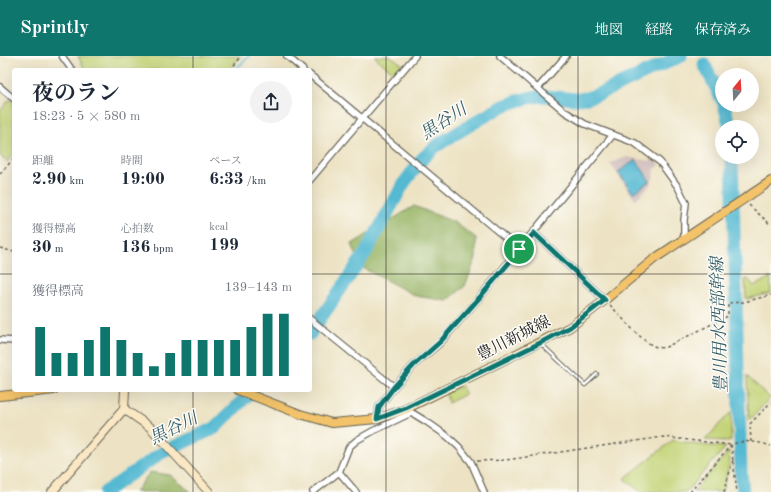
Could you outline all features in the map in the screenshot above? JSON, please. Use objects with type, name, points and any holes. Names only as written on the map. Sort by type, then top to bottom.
[{"type":"main road","name":"豊川新城線","points":[[244,392],[300,414],[332,423],[377,419],[408,411],[570,327],[654,259],[771,182]]},
{"type":"main road","points":[[0,396],[36,392]]},
{"type":"street","points":[[62,56],[71,68]]},
{"type":"street","points":[[287,56],[302,68]]},
{"type":"street","points":[[312,178],[415,56]]},
{"type":"street","points":[[500,56],[564,111],[584,124],[612,136],[635,143],[660,162],[678,187],[686,203],[684,238]]},
{"type":"street","points":[[538,88],[566,56]]},
{"type":"street","points":[[312,77],[519,249]]},
{"type":"street","points":[[0,87],[12,97]]},
{"type":"street","points":[[377,419],[379,407],[394,387],[414,365],[445,337],[480,297],[612,136]]},
{"type":"street","points":[[534,233],[605,300]]},
{"type":"street","points":[[312,321],[394,387]]},
{"type":"street","points":[[0,340],[12,341]]},
{"type":"street","points":[[52,492],[124,409],[125,392]]},
{"type":"street","points":[[124,409],[150,427],[210,492]]},
{"type":"street","points":[[313,492],[339,472],[349,448],[357,440],[408,411],[447,436],[459,447],[470,462],[484,492]]},
{"type":"street","points":[[339,472],[356,492]]},
{"type":"lane","points":[[540,343],[585,385],[598,374]]},
{"type":"path","points":[[232,68],[242,56]]},
{"type":"path","points":[[0,174],[12,160]]},
{"type":"path","points":[[744,200],[771,224]]},
{"type":"path","points":[[0,248],[12,251]]},
{"type":"path","points":[[605,300],[642,338],[660,348],[666,347],[728,316],[728,303],[744,302],[771,295]]},
{"type":"path","points":[[751,442],[750,424],[771,402]]},
{"type":"path","points":[[470,462],[521,458],[662,437],[731,445],[735,443],[751,442],[763,443],[771,446]]},
{"type":"path","points":[[731,445],[737,492]]},
{"type":"path","points":[[690,492],[731,445]]},
{"type":"path","points":[[724,492],[733,458]]},
{"type":"shaded area","points":[[627,157],[650,161],[653,159],[660,165],[655,169],[652,183],[635,200],[610,163]]},
{"type":"green space","points":[[78,56],[240,56],[231,68],[84,68]]},
{"type":"green space","points":[[374,56],[391,56],[403,65],[395,74]]},
{"type":"green space","points":[[10,99],[12,101],[12,156],[7,162],[0,156],[0,111]]},
{"type":"green space","points":[[414,206],[454,222],[476,238],[476,258],[465,286],[447,301],[416,296],[361,267],[352,244]]},
{"type":"green space","points":[[771,277],[771,293],[746,299],[745,279],[748,279],[754,286]]},
{"type":"green space","points":[[747,376],[770,398],[749,421]]},
{"type":"green space","points":[[461,386],[466,394],[448,403],[446,393]]},
{"type":"green space","points":[[731,412],[731,441],[705,440]]},
{"type":"green space","points":[[673,440],[699,445],[726,447],[686,492],[641,492],[624,479]]},
{"type":"green space","points":[[729,451],[730,462],[722,492],[693,492]]},
{"type":"green space","points":[[150,472],[170,475],[191,492],[135,492]]},
{"type":"water","points":[[636,160],[650,181],[633,193],[618,172]]},
{"type":"waterway","points":[[237,68],[249,56]]},
{"type":"waterway","name":"黒谷川","points":[[312,331],[366,252],[404,183],[423,158],[435,147],[501,107],[517,101],[532,97],[545,96],[576,99],[587,98],[599,94],[681,56]]},
{"type":"waterway","name":"豊川用水西部幹線","points":[[704,64],[715,86]]},
{"type":"waterway","name":"豊川用水西部幹線","points":[[726,112],[728,120]]},
{"type":"waterway","name":"豊川用水西部幹線","points":[[732,164],[741,474],[743,492]]},
{"type":"waterway","name":"黒谷川","points":[[105,492],[163,452],[215,428],[251,392]]},
{"type":"route","points":[[534,233],[605,300],[570,327],[540,343],[406,408],[377,419],[379,407],[394,387],[414,365],[440,342],[480,297],[519,249],[534,233]]}]
